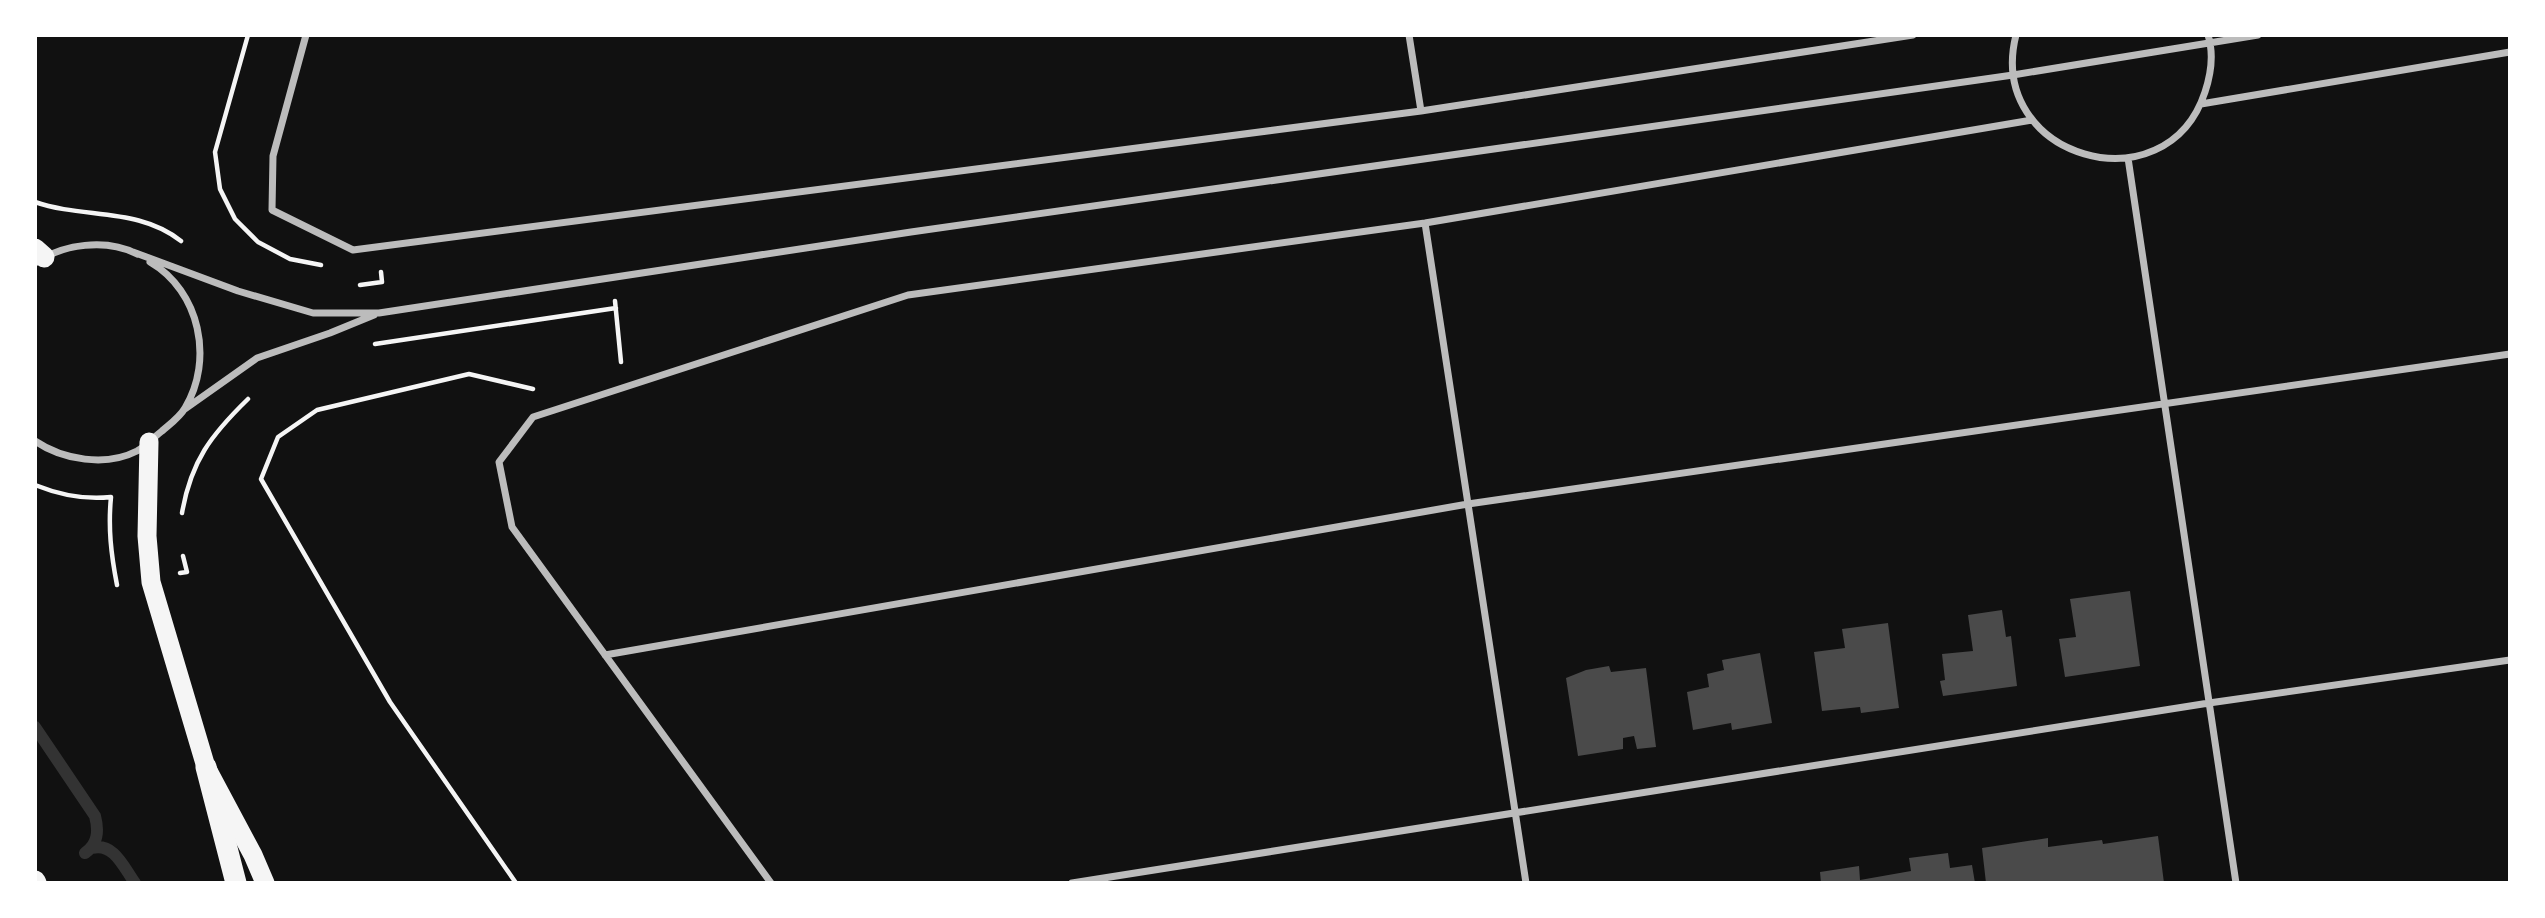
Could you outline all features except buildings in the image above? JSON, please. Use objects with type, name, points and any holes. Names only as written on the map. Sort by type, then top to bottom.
[{"type":"highway","points":[[149,442],[147,536],[152,582],[206,767],[236,883]]},
{"type":"highway","points":[[206,767],[265,883]]},
{"type":"street","points":[[306,35],[273,156],[272,210],[353,250],[1421,111],[1913,35]]},
{"type":"street","points":[[1409,35],[1421,111]]},
{"type":"street","points":[[2016,35],[2013,46],[2013,75],[2020,99],[2032,120],[2052,139],[2074,152],[2101,159],[2128,158],[2158,149],[2183,130],[2201,104],[2211,74],[2209,39]]},
{"type":"street","points":[[38,257],[73,247],[103,245],[133,252],[238,291],[313,313],[379,313],[938,228],[2013,75],[2209,39],[2258,35]]},
{"type":"street","points":[[2201,104],[2510,52]]},
{"type":"street","points":[[771,883],[512,527],[499,462],[533,417],[908,295],[1424,223],[2032,120]]},
{"type":"street","points":[[2128,158],[2236,883]]},
{"type":"street","points":[[1424,223],[1526,883]]},
{"type":"street","points":[[133,252],[160,268],[181,290],[196,318],[201,349],[198,380],[185,409]]},
{"type":"street","points":[[35,441],[46,448],[75,458],[106,460],[136,451],[185,409],[257,358],[379,313]]},
{"type":"street","points":[[605,655],[1468,504],[2510,354]]},
{"type":"street","points":[[1072,883],[2209,703],[2510,660]]},
{"type":"path","points":[[248,35],[215,152],[220,189],[235,219],[258,242],[290,258],[324,266]]},
{"type":"path","points":[[612,278],[622,365]]},
{"type":"path","points":[[365,345],[616,308]]},
{"type":"path","points":[[516,883],[390,702],[261,480],[278,437],[317,410],[469,373],[540,391]]},
{"type":"path","points":[[181,521],[186,491],[201,452],[216,431],[256,391]]},
{"type":"path","points":[[35,485],[74,497],[111,497],[108,527],[110,554],[118,592],[187,572],[181,550]]},
{"type":"waterway","points":[[35,727],[95,816],[96,837],[93,846],[85,853]]},
{"type":"waterway","points":[[92,848],[100,847],[112,852],[135,883]]}]
